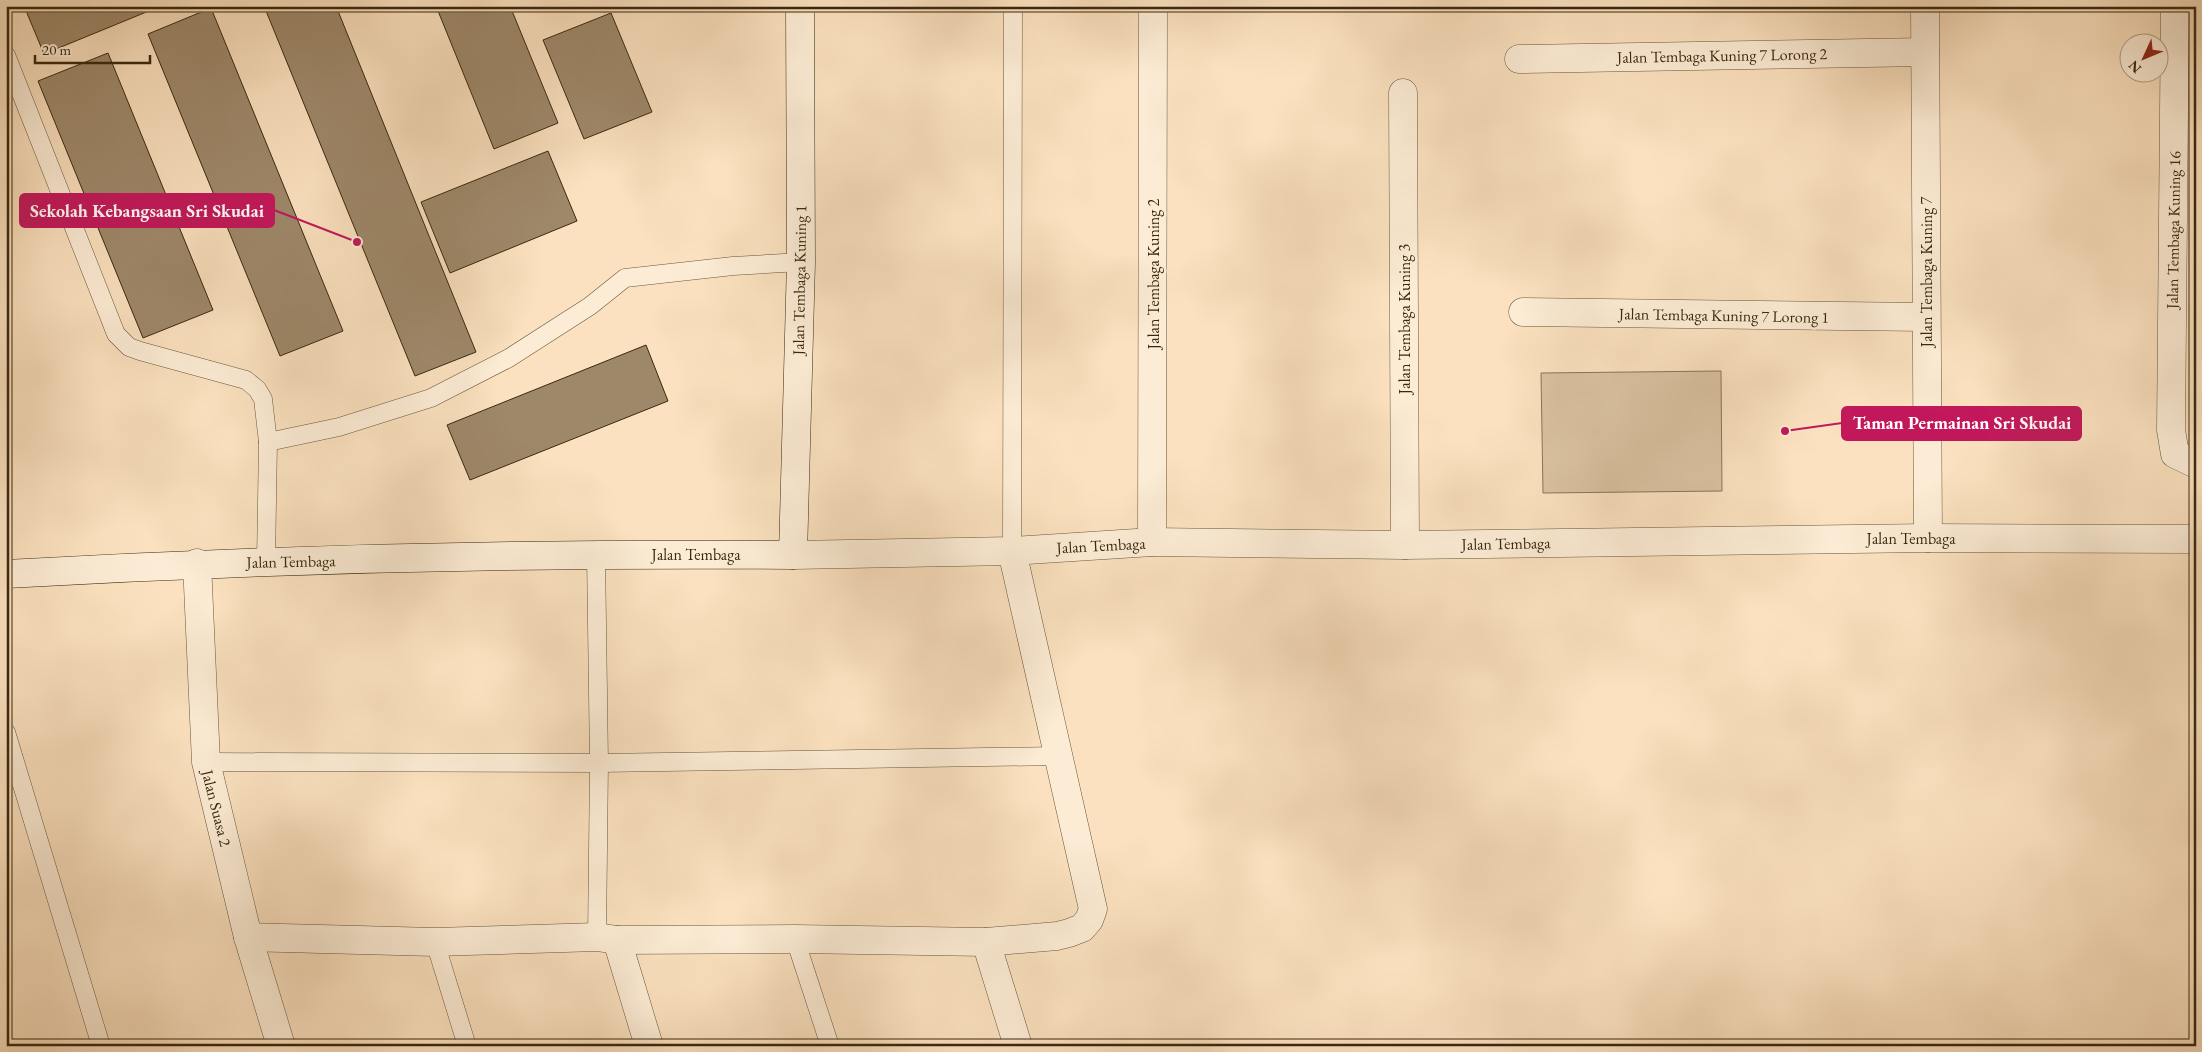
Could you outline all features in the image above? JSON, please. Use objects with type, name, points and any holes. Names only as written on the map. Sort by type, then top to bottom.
[{"type":"street","name":"Jalan Tembaga Kuning 1","points":[[793,555],[801,262],[800,6]]},
{"type":"street","name":"Jalan Tembaga Kuning 2","points":[[1152,542],[1153,6]]},
{"type":"street","name":"Jalan Tembaga Kuning 7","points":[[1925,6],[1928,538]]},
{"type":"street","name":"Jalan Tembaga Kuning 16","points":[[2175,6],[2171,430],[2185,459]]},
{"type":"street","name":"Jalan Tembaga Kuning 7 Lorong 2","points":[[1519,59],[1925,52]]},
{"type":"street","name":"Jalan Tembaga Kuning 3","points":[[1403,93],[1405,545]]},
{"type":"street","name":"Jalan Tembaga Kuning 7 Lorong 1","points":[[1523,312],[1926,317]]},
{"type":"street","name":"Jalan Tembaga","points":[[6,574],[197,563],[596,554],[793,555],[1012,551],[1152,542],[1405,545],[1928,538],[2196,539]]},
{"type":"street","points":[[248,938],[435,942],[607,939],[795,939],[986,942],[1057,936],[1082,928],[1090,920],[1093,910],[1012,551]]},
{"type":"street","name":"Jalan Suasa 2","points":[[197,563],[206,762],[248,938],[281,1046]]},
{"type":"street","points":[[607,939],[649,1046]]},
{"type":"street","points":[[986,942],[1018,1046]]},
{"type":"lane","points":[[1012,551],[1013,6]]},
{"type":"lane","points":[[6,56],[116,334],[129,347],[140,351],[246,380],[257,389],[263,399],[268,442],[266,562]]},
{"type":"lane","points":[[268,442],[339,427],[431,398],[509,358],[590,306],[626,278],[733,266],[801,262]]},
{"type":"lane","points":[[596,554],[599,763],[607,939]]},
{"type":"lane","points":[[6,732],[101,1046]]},
{"type":"lane","points":[[206,762],[599,763],[1057,756]]},
{"type":"lane","points":[[795,939],[830,1046]]},
{"type":"lane","points":[[435,942],[467,1046]]},
{"type":"shaded area","points":[[1721,371],[1722,491],[1543,493],[1541,373]]},
{"type":"building","points":[[24,6],[161,6],[44,54]]},
{"type":"building","points":[[264,6],[336,6],[476,352],[415,376]]},
{"type":"building","points":[[436,6],[510,6],[558,123],[494,149]]},
{"type":"building","points":[[211,8],[343,331],[280,356],[148,34]]},
{"type":"building","points":[[611,13],[652,112],[584,139],[543,40]]},
{"type":"building","points":[[108,53],[213,310],[143,338],[38,81]]},
{"type":"building","points":[[548,151],[577,221],[450,273],[421,202]]},
{"type":"building","points":[[646,345],[668,401],[470,480],[447,425]]},
{"type":"place","name":"Sekolah Kebangsaan Sri Skudai","points":[[357,242]]},
{"type":"place","name":"Taman Permainan Sri Skudai","points":[[1785,431]]}]
